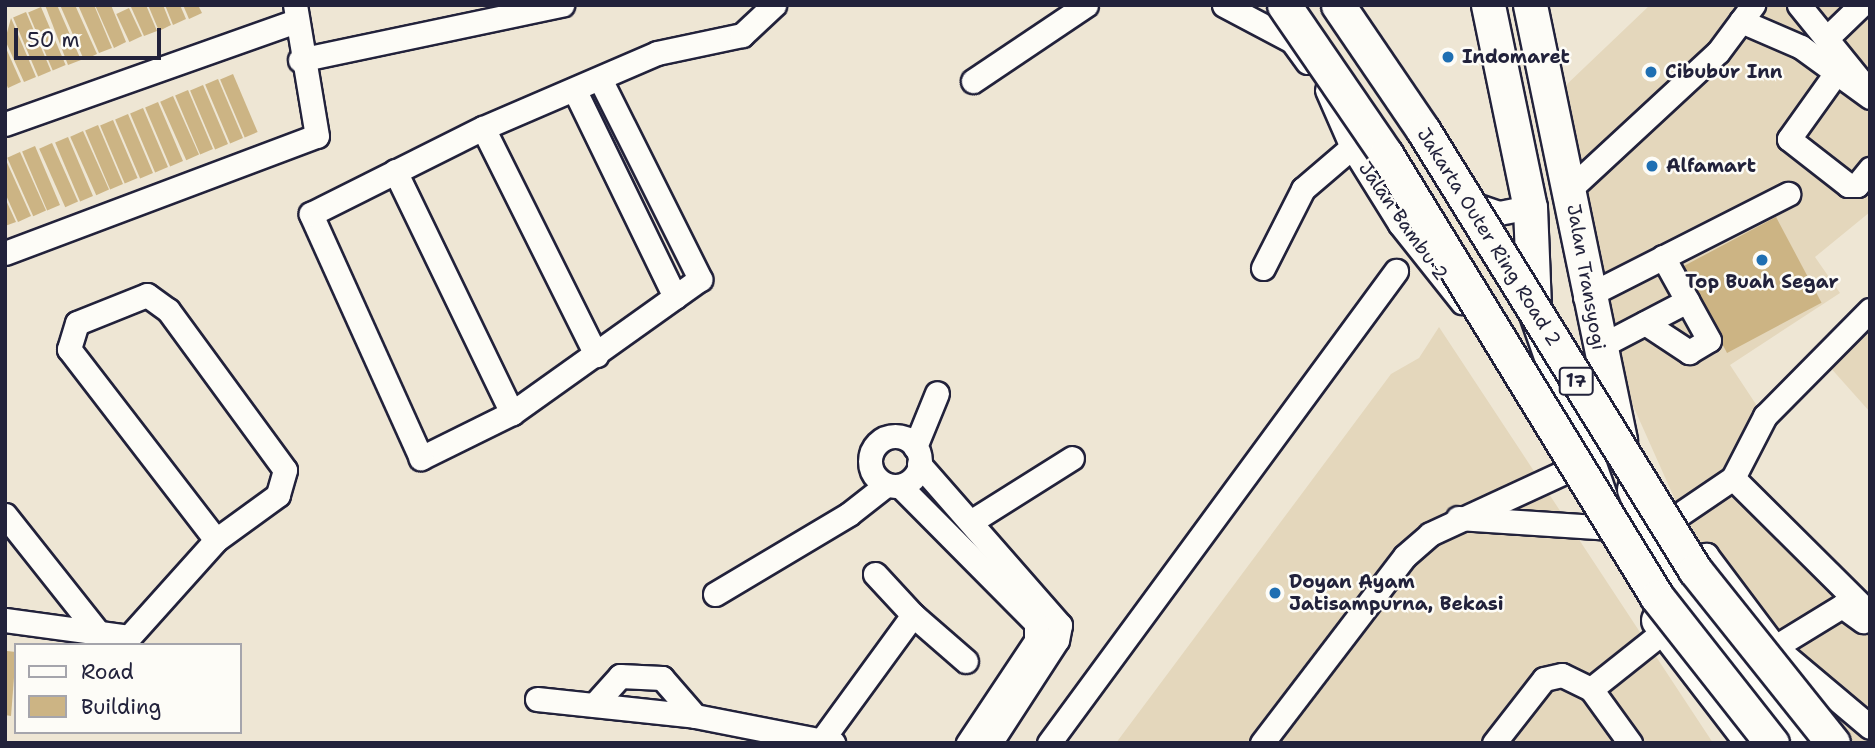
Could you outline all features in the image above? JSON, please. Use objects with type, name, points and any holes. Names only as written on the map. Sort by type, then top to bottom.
[{"type":"highway","name":"17","points":[[1284,5],[1386,154],[1657,597],[1772,743]]},
{"type":"highway","name":"Jakarta Outer Ring Road 2","points":[[1338,5],[1423,130],[1695,570],[1833,743]]},
{"type":"highway","points":[[1488,5],[1530,207],[1534,308],[1566,401],[1591,459],[1612,528],[1664,631],[1753,743]]},
{"type":"highway","name":"Jalan Transyogi","points":[[1530,5],[1571,188],[1585,297],[1619,438],[1652,533],[1698,606],[1812,743]]},
{"type":"street","points":[[300,60],[562,5]]},
{"type":"street","points":[[600,79],[700,279],[512,413],[421,458],[312,214],[483,128],[575,91],[600,79],[657,53],[743,34],[774,5]]},
{"type":"street","points":[[973,81],[1086,5]]},
{"type":"street","name":"Jalan Bambu 2","points":[[1224,5],[1292,41],[1334,100],[1352,148],[1400,224],[1469,311],[1527,378],[1566,401]]},
{"type":"street","points":[[1331,5],[1443,180],[1468,205],[1499,213],[1530,207]]},
{"type":"street","points":[[1799,5],[1829,36],[1870,96]]},
{"type":"street","points":[[1829,36],[1861,5]]},
{"type":"street","points":[[1571,188],[1718,52],[1747,13],[1870,96]]},
{"type":"street","points":[[5,124],[294,14],[300,60],[320,132],[313,139],[5,253]]},
{"type":"street","points":[[1836,73],[1788,139],[1848,185],[1857,185],[1870,169]]},
{"type":"street","points":[[575,91],[675,297]]},
{"type":"street","points":[[483,128],[596,355]]},
{"type":"street","points":[[1263,268],[1303,189],[1352,148]]},
{"type":"street","points":[[395,171],[512,413]]},
{"type":"street","points":[[1585,297],[1788,194]]},
{"type":"street","points":[[1646,323],[1689,352],[1709,340],[1664,257]]},
{"type":"street","points":[[1049,743],[1396,271]]},
{"type":"street","points":[[5,620],[121,639],[141,627],[216,540],[278,495],[285,470],[279,457],[168,310],[146,295],[77,323],[69,349],[216,540]]},
{"type":"street","points":[[1597,348],[1688,301]]},
{"type":"street","points":[[1652,533],[1734,478],[1765,416],[1870,310]]},
{"type":"street","points":[[715,594],[893,485],[917,456],[937,393]]},
{"type":"street","points":[[968,743],[1036,641],[1036,623],[893,485],[871,470],[873,449],[890,437],[917,456],[1061,629],[989,743]]},
{"type":"street","points":[[972,521],[1072,458]]},
{"type":"street","points":[[1262,743],[1405,556],[1455,518],[1591,459]]},
{"type":"street","points":[[1734,478],[1870,614]]},
{"type":"street","points":[[5,514],[101,636]]},
{"type":"street","points":[[1455,518],[1612,528]]},
{"type":"street","points":[[1698,606],[1699,558],[1706,555],[1775,647],[1870,727]]},
{"type":"street","points":[[875,574],[912,615],[966,661]]},
{"type":"street","points":[[1775,647],[1842,606],[1870,626]]},
{"type":"street","points":[[537,699],[695,716],[829,740],[912,615]]},
{"type":"street","points":[[1591,689],[1613,677],[1664,631]]},
{"type":"street","points":[[594,705],[620,676],[662,678],[695,716]]},
{"type":"street","points":[[1494,743],[1544,679],[1573,676],[1591,689],[1630,743]]},
{"type":"shaded area","points":[[1650,5],[1870,5],[1870,212],[1815,257],[1840,293],[1730,365],[1767,421],[1728,490],[1826,591],[1870,619],[1870,743],[1855,743],[1828,716],[1685,522],[1626,390],[1564,87]]},
{"type":"shaded area","points":[[1870,308],[1870,412],[1820,356]]},
{"type":"shaded area","points":[[1439,327],[1713,743],[1116,743],[1391,374],[1419,358]]},
{"type":"building","points":[[45,5],[57,5],[81,60],[68,65]]},
{"type":"building","points":[[60,5],[75,5],[97,54],[84,60]]},
{"type":"building","points":[[78,5],[94,5],[112,48],[99,53]]},
{"type":"building","points":[[95,5],[111,5],[126,42],[114,48]]},
{"type":"building","points":[[146,5],[157,31],[144,36],[131,7]]},
{"type":"building","points":[[148,5],[163,5],[171,25],[159,31]]},
{"type":"building","points":[[165,5],[180,5],[186,19],[173,25]]},
{"type":"building","points":[[183,5],[198,5],[202,13],[189,19]]},
{"type":"building","points":[[41,7],[66,65],[53,70],[28,12]]},
{"type":"building","points":[[129,8],[142,36],[129,42],[116,14]]},
{"type":"building","points":[[26,12],[51,71],[38,76],[13,17]]},
{"type":"building","points":[[11,18],[36,77],[24,82],[5,40]]},
{"type":"building","points":[[5,46],[21,82],[8,88],[5,81]]},
{"type":"building","points":[[233,74],[258,132],[245,137],[220,79]]},
{"type":"building","points":[[218,79],[243,138],[230,143],[205,84]]},
{"type":"building","points":[[203,85],[228,144],[215,149],[190,90]]},
{"type":"building","points":[[188,90],[213,149],[200,154],[175,95]]},
{"type":"building","points":[[173,96],[199,154],[186,160],[160,102]]},
{"type":"building","points":[[158,102],[183,161],[170,166],[145,107]]},
{"type":"building","points":[[143,108],[168,167],[155,172],[130,113]]},
{"type":"building","points":[[128,114],[153,173],[140,178],[115,119]]},
{"type":"building","points":[[113,120],[138,178],[125,183],[100,125]]},
{"type":"building","points":[[98,125],[123,184],[110,189],[85,130]]},
{"type":"building","points":[[83,131],[109,189],[96,195],[70,137]]},
{"type":"building","points":[[68,137],[93,196],[80,201],[55,142]]},
{"type":"building","points":[[52,143],[78,201],[65,207],[39,149]]},
{"type":"building","points":[[35,146],[60,205],[47,210],[22,151]]},
{"type":"building","points":[[20,152],[46,210],[33,216],[7,158]]},
{"type":"building","points":[[5,158],[31,216],[18,222],[5,193]]},
{"type":"building","points":[[5,198],[16,222],[5,226]]},
{"type":"building","points":[[1776,217],[1822,303],[1727,353],[1682,267]]},
{"type":"building","points":[[7,651],[14,652],[14,678],[11,716],[5,715]]},
{"type":"place","name":"Indomaret","points":[[1448,57]]},
{"type":"place","name":"Cibubur Inn","points":[[1651,72]]},
{"type":"place","name":"Alfamart","points":[[1652,166]]},
{"type":"place","name":"Top Buah Segar","points":[[1762,260]]},
{"type":"place","name":"Doyan Ayam Jatisampurna, Bekasi","points":[[1275,593]]}]
